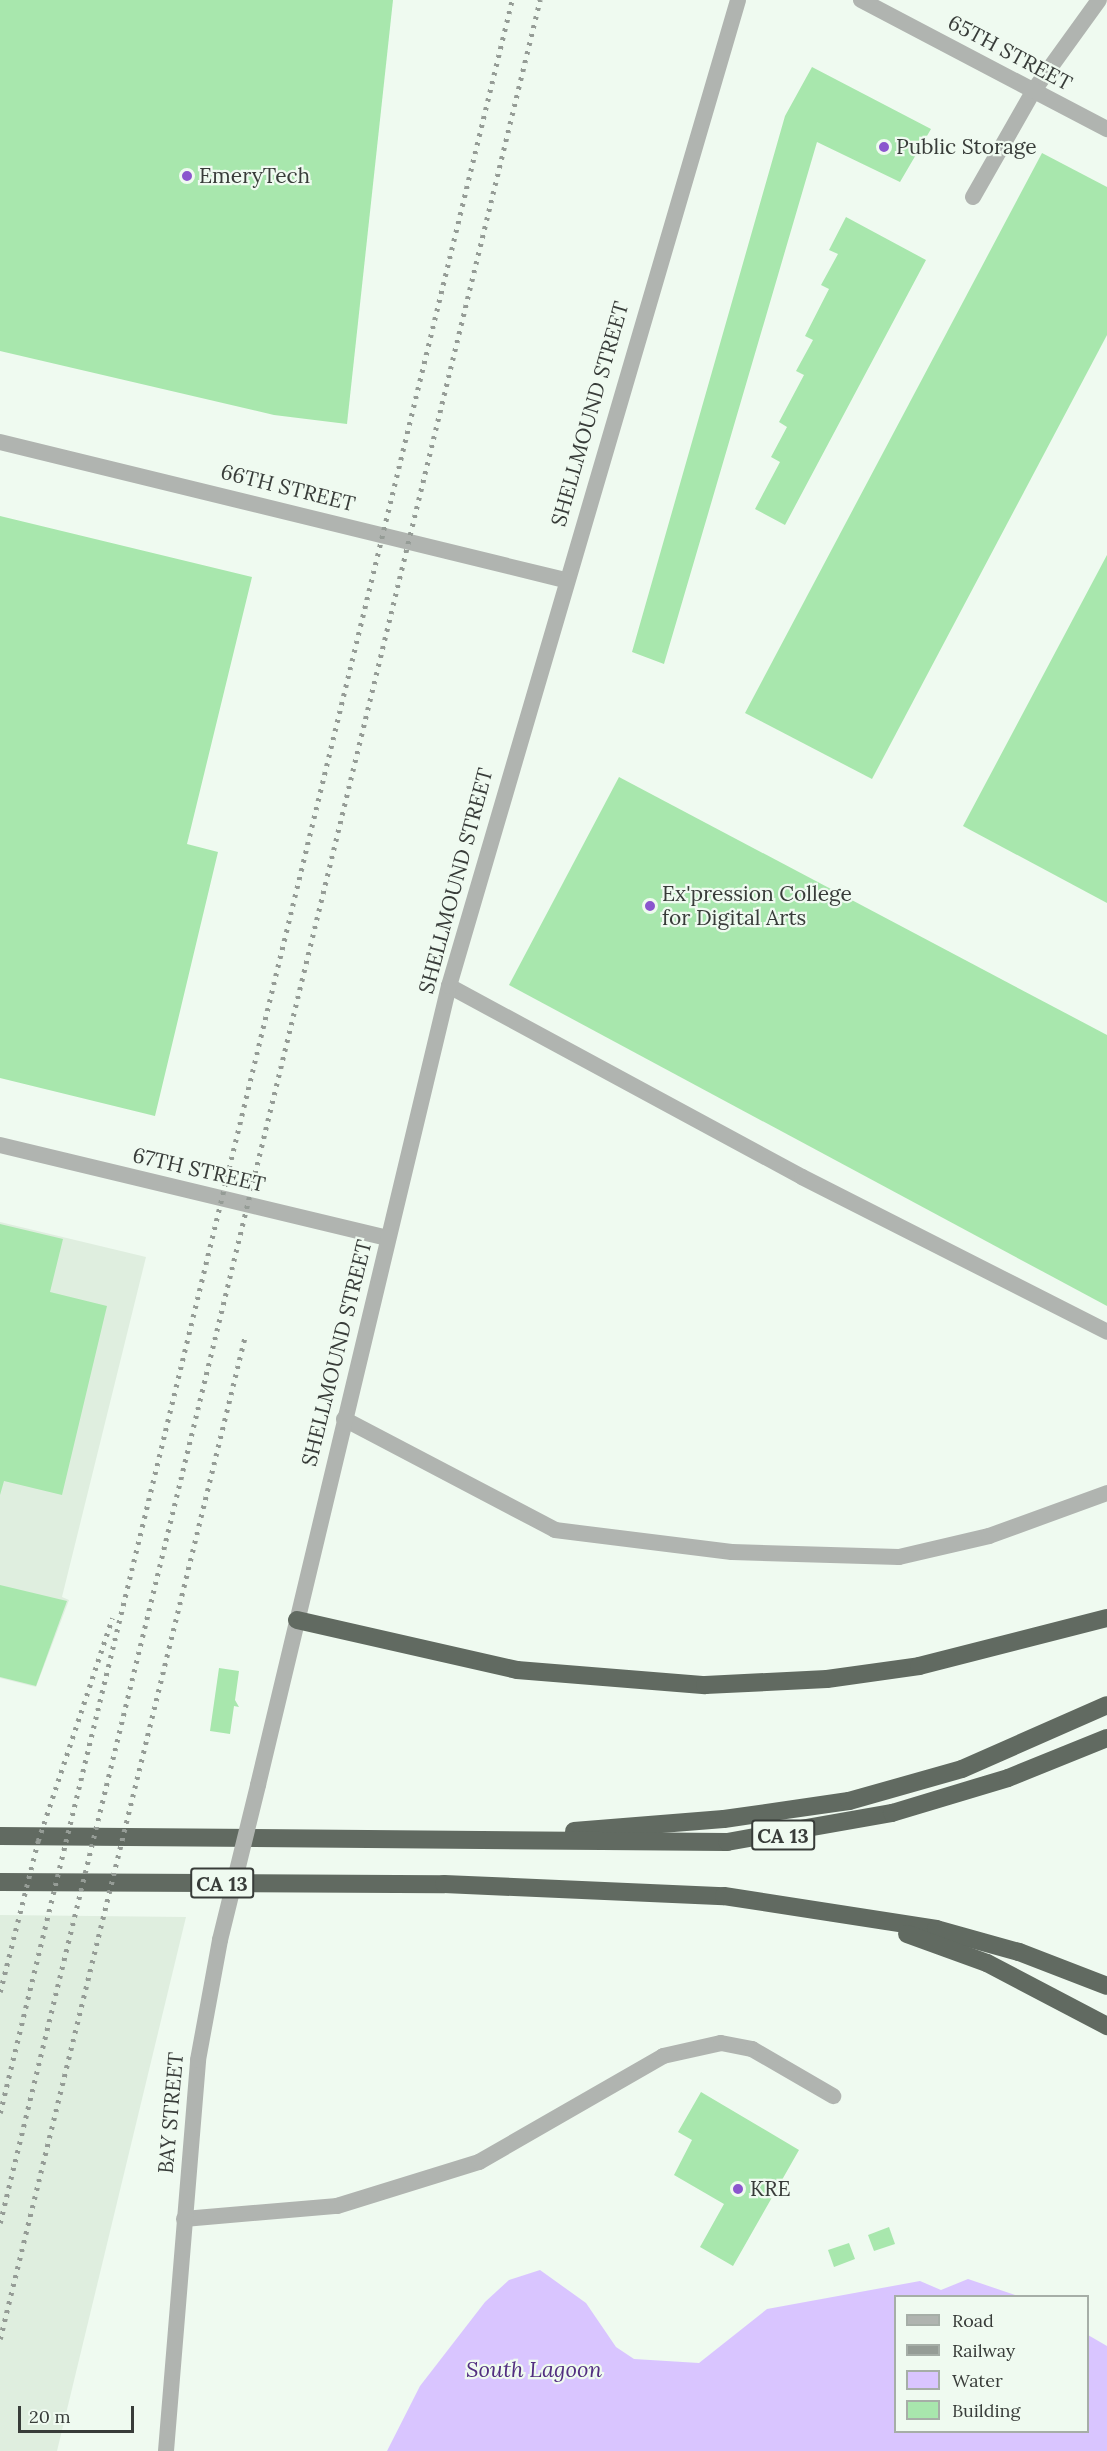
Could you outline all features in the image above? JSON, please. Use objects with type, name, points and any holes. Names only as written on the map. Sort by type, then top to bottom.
[{"type":"highway","points":[[297,1620],[517,1670],[705,1685],[827,1679],[919,1666],[1107,1618]]},
{"type":"highway","points":[[444,1839],[714,1820],[849,1801],[962,1769],[1107,1705]]},
{"type":"highway","name":"CA 13","points":[[0,1836],[684,1843],[771,1837],[932,1801],[1107,1738]]},
{"type":"highway","name":"CA 13","points":[[0,1882],[681,1892],[809,1905],[936,1929],[1019,1952],[1107,1986]]},
{"type":"highway","points":[[681,1892],[852,1919],[920,1937],[1019,1978],[1107,2026]]},
{"type":"street","name":"SHELLMOUND STREET","points":[[258,1785],[449,986],[565,580],[738,0]]},
{"type":"street","name":"65TH STREET","points":[[861,0],[1107,129]]},
{"type":"street","points":[[974,197],[1034,90],[1099,0]]},
{"type":"street","name":"66TH STREET","points":[[0,442],[565,580]]},
{"type":"street","points":[[449,986],[802,1177],[1107,1332]]},
{"type":"street","name":"67TH STREET","points":[[0,1145],[388,1238]]},
{"type":"street","points":[[344,1419],[555,1530],[732,1552],[898,1557],[989,1536],[1107,1493]]},
{"type":"street","name":"BAY STREET","points":[[166,2451],[198,2060],[220,1940],[258,1785]]},
{"type":"street","points":[[184,2219],[337,2206],[479,2162],[663,2056],[721,2043],[752,2049],[832,2096]]},
{"type":"shaded area","points":[[0,1222],[146,1257],[62,1597],[69,1600],[36,1687],[0,1678]]},
{"type":"shaded area","points":[[0,1915],[186,1917],[57,2451],[0,2451]]},
{"type":"water","name":"South Lagoon","points":[[540,2270],[586,2303],[616,2347],[634,2359],[699,2363],[767,2309],[920,2281],[941,2290],[968,2279],[1015,2295],[894,2295],[894,2433],[1089,2433],[1089,2336],[1107,2346],[1107,2451],[387,2451],[420,2386],[485,2302],[509,2280]]},
{"type":"building","name":"EmeryTech","points":[[0,0],[393,0],[347,424],[274,415],[0,351]]},
{"type":"building","points":[[812,67],[931,129],[900,182],[817,142],[664,664],[632,652],[785,116]]},
{"type":"building","points":[[1042,153],[1107,187],[1107,335],[872,779],[745,713]]},
{"type":"building","points":[[846,217],[926,260],[785,525],[755,509],[780,462],[771,457],[787,427],[779,422],[804,375],[796,371],[813,340],[805,336],[829,289],[821,285],[838,254],[829,250]]},
{"type":"building","points":[[0,516],[252,577],[187,844],[218,852],[155,1116],[0,1078]]},
{"type":"building","points":[[1107,555],[1107,903],[963,826]]},
{"type":"building","points":[[619,777],[1107,1035],[1107,1306],[509,985]]},
{"type":"building","points":[[0,1224],[63,1239],[50,1292],[107,1306],[62,1495],[4,1481],[0,1495]]},
{"type":"building","points":[[0,1585],[67,1601],[36,1686],[0,1677]]},
{"type":"building","points":[[219,1668],[239,1671],[235,1700],[239,1707],[234,1706],[230,1734],[210,1731]]},
{"type":"building","name":"KRE","points":[[701,2092],[799,2150],[733,2266],[700,2247],[724,2204],[674,2175],[692,2140],[678,2132]]},
{"type":"building","points":[[889,2227],[895,2244],[874,2251],[868,2235]]},
{"type":"building","points":[[849,2243],[855,2259],[834,2267],[828,2250]]},
{"type":"railway","points":[[0,2113],[512,0]]},
{"type":"railway","points":[[0,2223],[540,0]]},
{"type":"railway","points":[[0,2339],[245,1336]]},
{"type":"railway","points":[[0,1992],[38,1841],[112,1618]]},
{"type":"place","name":"Public Storage","points":[[884,147]]},
{"type":"place","name":"EmeryTech","points":[[187,176]]},
{"type":"place","name":"Ex'pression College for Digital Arts","points":[[650,906]]},
{"type":"place","name":"KRE","points":[[738,2189]]}]
